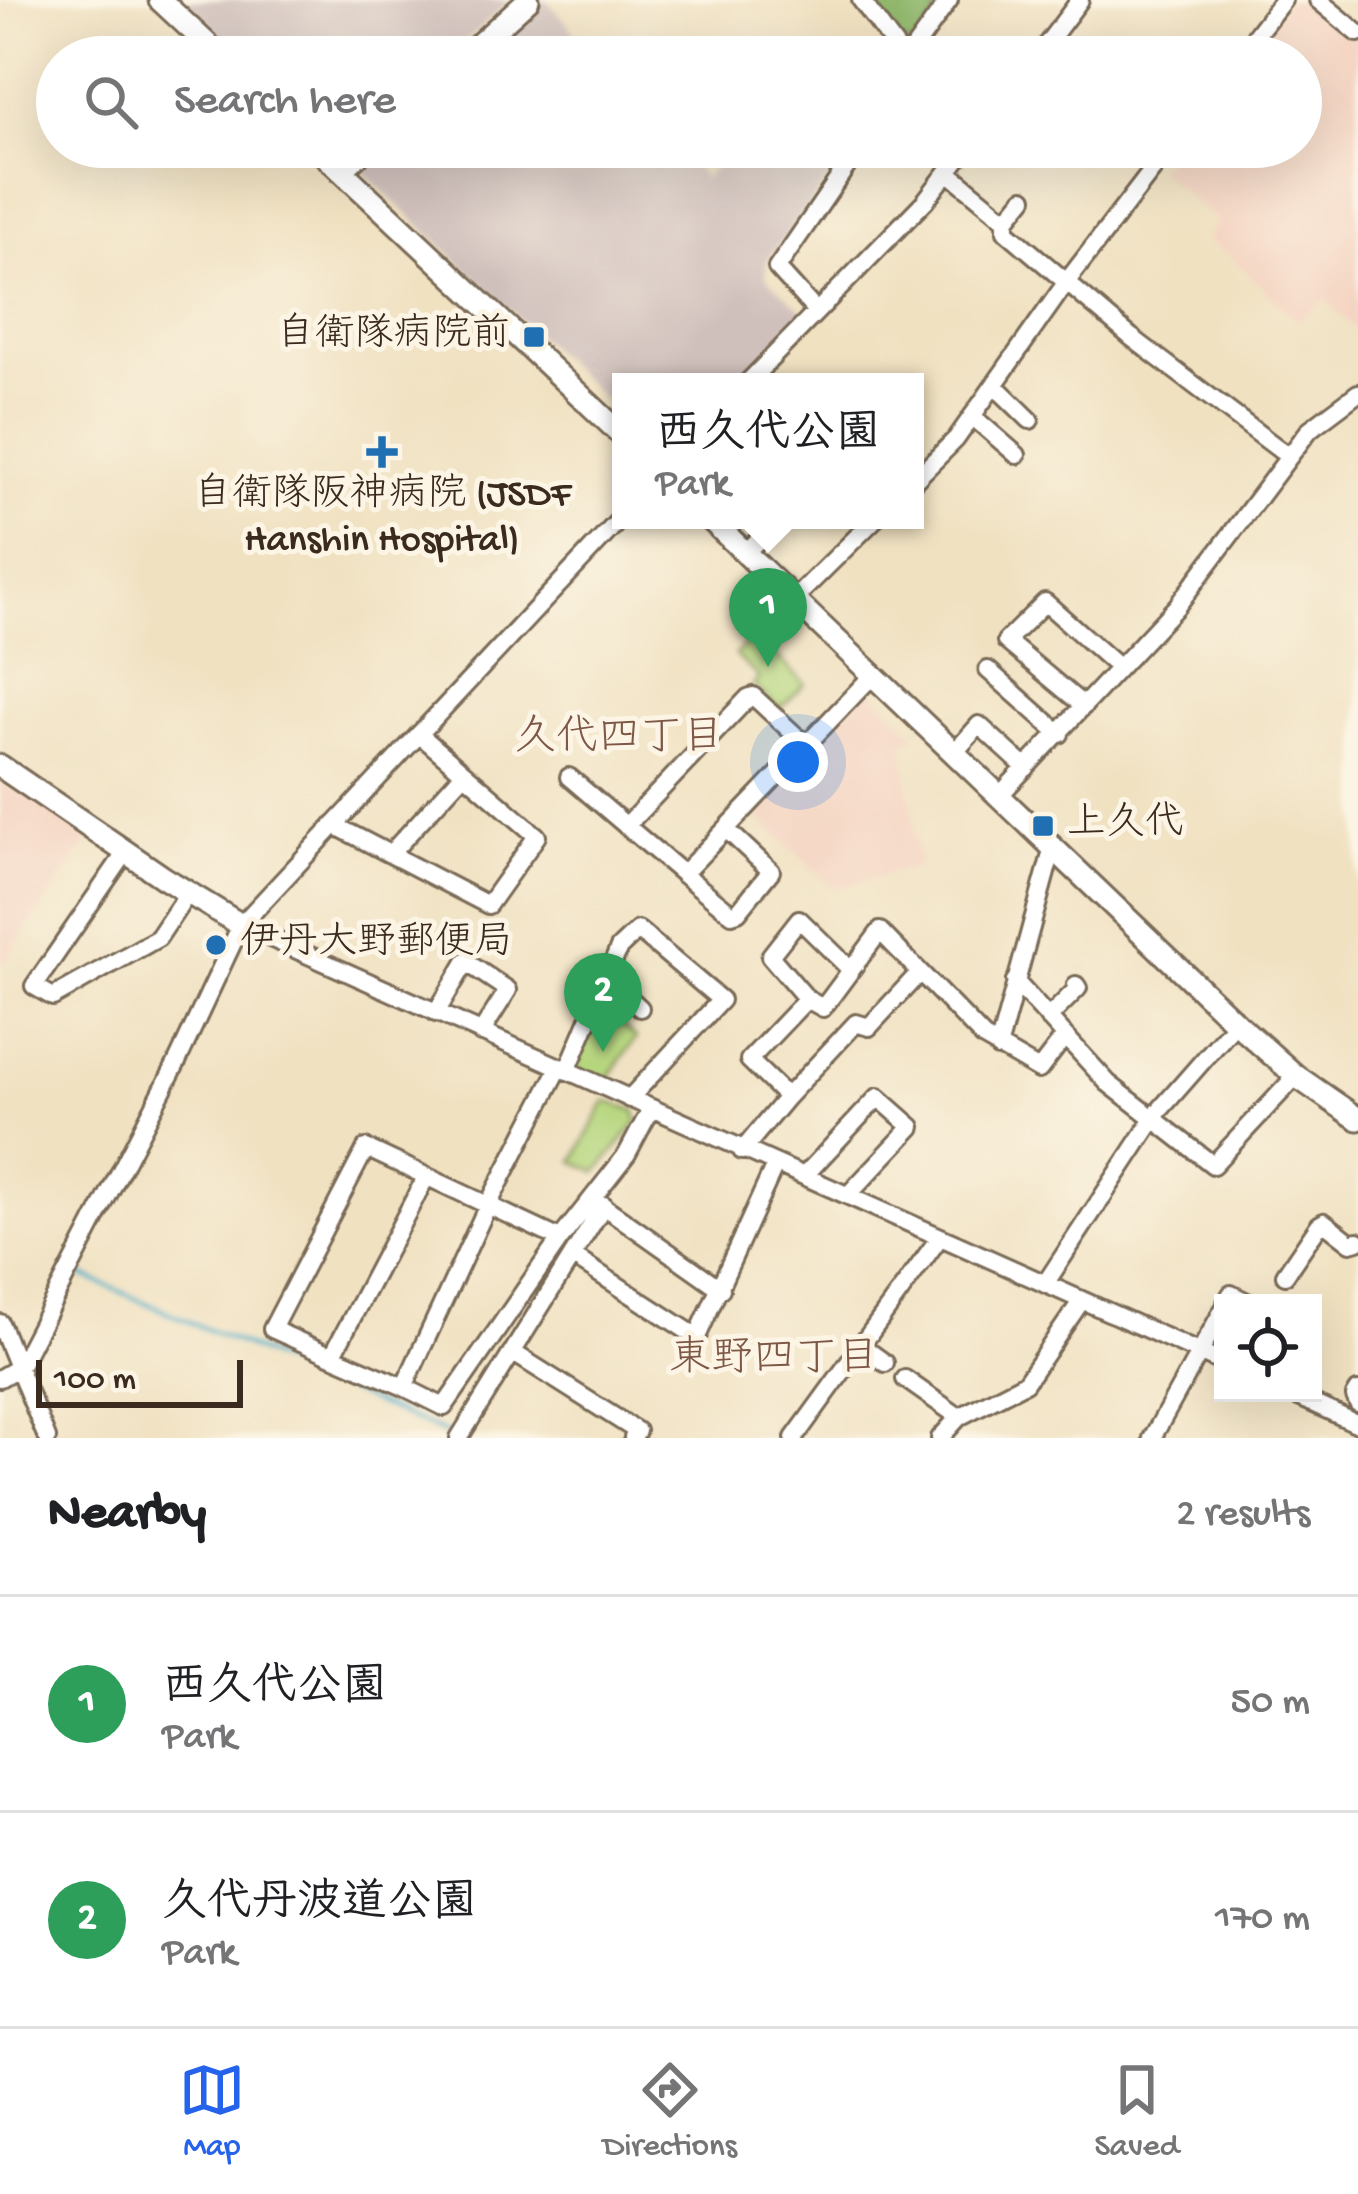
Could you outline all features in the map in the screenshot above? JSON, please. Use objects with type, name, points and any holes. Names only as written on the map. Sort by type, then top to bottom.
[{"type":"street","points":[[160,0],[198,36]]},
{"type":"street","points":[[488,36],[528,0]]},
{"type":"street","points":[[861,0],[889,36]]},
{"type":"street","points":[[922,36],[949,0]]},
{"type":"street","points":[[1053,36],[1080,0]]},
{"type":"street","points":[[1255,36],[1283,0]]},
{"type":"street","points":[[1318,0],[1358,33]]},
{"type":"street","points":[[338,168],[612,426]]},
{"type":"street","points":[[341,171],[344,168]]},
{"type":"street","points":[[815,310],[777,268],[846,168]]},
{"type":"street","points":[[756,373],[925,201],[951,168]]},
{"type":"street","points":[[924,471],[956,439],[1154,168]]},
{"type":"street","points":[[948,172],[1006,220]]},
{"type":"street","points":[[1024,198],[1006,220],[1006,231],[1131,337],[1288,456]]},
{"type":"street","points":[[994,386],[1030,420]]},
{"type":"street","points":[[999,796],[1200,578],[1321,418],[1358,393]]},
{"type":"street","points":[[972,416],[1017,454]]},
{"type":"street","points":[[0,1378],[19,1367],[242,926],[612,528]]},
{"type":"street","points":[[720,529],[1237,1023],[1296,1076],[1358,1119]]},
{"type":"street","points":[[745,553],[770,529]]},
{"type":"street","points":[[793,601],[865,529]]},
{"type":"street","points":[[1084,706],[1006,641],[1046,602],[1119,668]]},
{"type":"street","points":[[988,670],[1060,734]]},
{"type":"street","points":[[683,874],[872,676]]},
{"type":"street","points":[[626,826],[748,698],[754,696],[806,745]]},
{"type":"street","points":[[953,753],[979,725],[1027,768]]},
{"type":"street","points":[[334,825],[488,905],[537,836],[419,734]]},
{"type":"street","points":[[0,766],[242,926],[1214,1359]]},
{"type":"street","points":[[390,854],[464,773]]},
{"type":"street","points":[[569,777],[732,914],[771,871],[726,829]]},
{"type":"street","points":[[998,1048],[1053,848]]},
{"type":"street","points":[[126,852],[34,986],[53,997],[158,938],[188,893]]},
{"type":"street","points":[[850,970],[799,919],[770,956],[807,998],[823,1008],[880,932],[998,1048],[1039,1070],[1065,1036]]},
{"type":"street","points":[[404,1387],[488,1205],[563,1070],[619,948],[638,930],[721,1000],[629,1099]]},
{"type":"street","points":[[436,1013],[466,962],[508,990],[481,1033]]},
{"type":"street","points":[[742,1151],[856,1023],[869,1027],[920,972]]},
{"type":"street","points":[[608,977],[640,1008]]},
{"type":"street","points":[[1015,981],[1108,1083],[1213,1165],[1296,1076]]},
{"type":"street","points":[[1048,1018],[1078,988]]},
{"type":"street","points":[[787,1097],[749,1060],[807,998]]},
{"type":"street","points":[[1045,1284],[1154,1118],[1237,1023]]},
{"type":"street","points":[[805,1175],[878,1097],[912,1127],[848,1196]]},
{"type":"street","points":[[459,1438],[572,1256],[651,1109]]},
{"type":"street","points":[[560,1239],[366,1148],[272,1329],[444,1407],[560,1239],[598,1201]]},
{"type":"street","points":[[572,1256],[697,1337],[776,1165]]},
{"type":"street","points":[[332,1356],[426,1177]]},
{"type":"street","points":[[598,1201],[722,1289]]},
{"type":"street","points":[[1285,1275],[1324,1222],[1352,1243],[1358,1241]]},
{"type":"street","points":[[794,1438],[940,1237]]},
{"type":"street","points":[[940,1438],[959,1417],[1025,1383],[1082,1300]]},
{"type":"street","points":[[0,1323],[47,1438]]},
{"type":"street","points":[[1152,1438],[1214,1329]]},
{"type":"street","points":[[860,1345],[885,1363]]},
{"type":"street","points":[[512,1352],[558,1376],[638,1431],[633,1438]]},
{"type":"street","points":[[905,1379],[959,1417]]},
{"type":"street","points":[[1358,1391],[1358,1402]]},
{"type":"street","points":[[1309,1402],[1358,1424]]},
{"type":"shaded area","points":[[180,0],[511,0],[471,36],[218,36]]},
{"type":"shaded area","points":[[537,0],[546,0],[578,36],[500,36]]},
{"type":"shaded area","points":[[1288,0],[1313,0],[1358,40],[1358,334],[1325,299],[1297,321],[1234,259],[1206,239],[1218,221],[1157,170],[1322,168],[1322,36],[1260,36]]},
{"type":"shaded area","points":[[695,168],[703,177],[700,181],[715,168],[837,168],[766,262],[766,277],[802,310],[801,319],[750,373],[612,373],[612,407],[361,170]]},
{"type":"shaded area","points":[[863,692],[872,692],[915,734],[903,744],[919,866],[833,888],[750,810]]},
{"type":"shaded area","points":[[0,774],[90,837],[0,967]]},
{"type":"green space","points":[[871,0],[944,0],[923,36],[895,36]]},
{"type":"green space","points":[[782,607],[789,614],[763,643],[805,684],[780,709],[753,685],[759,678],[735,655]]},
{"type":"green space","points":[[602,1005],[636,1038],[604,1084],[574,1071]]},
{"type":"green space","points":[[606,1101],[635,1110],[638,1122],[597,1172],[574,1161]]},
{"type":"waterway","points":[[75,1272],[452,1436]]},
{"type":"place","name":"自衛隊病院前","points":[[534,337]]},
{"type":"place","name":"自衛隊阪神病院 (JSDF Hanshin Hospital)","points":[[382,452]]},
{"type":"place","name":"西久代公園","points":[[768,667]]},
{"type":"place","name":"上久代","points":[[1043,826]]},
{"type":"place","name":"伊丹大野郵便局","points":[[216,945]]},
{"type":"place","name":"久代丹波道公園","points":[[603,1052]]},
{"type":"district","name":"久代四丁目","points":[[619,740]]},
{"type":"district","name":"東野四丁目","points":[[774,1361]]}]
